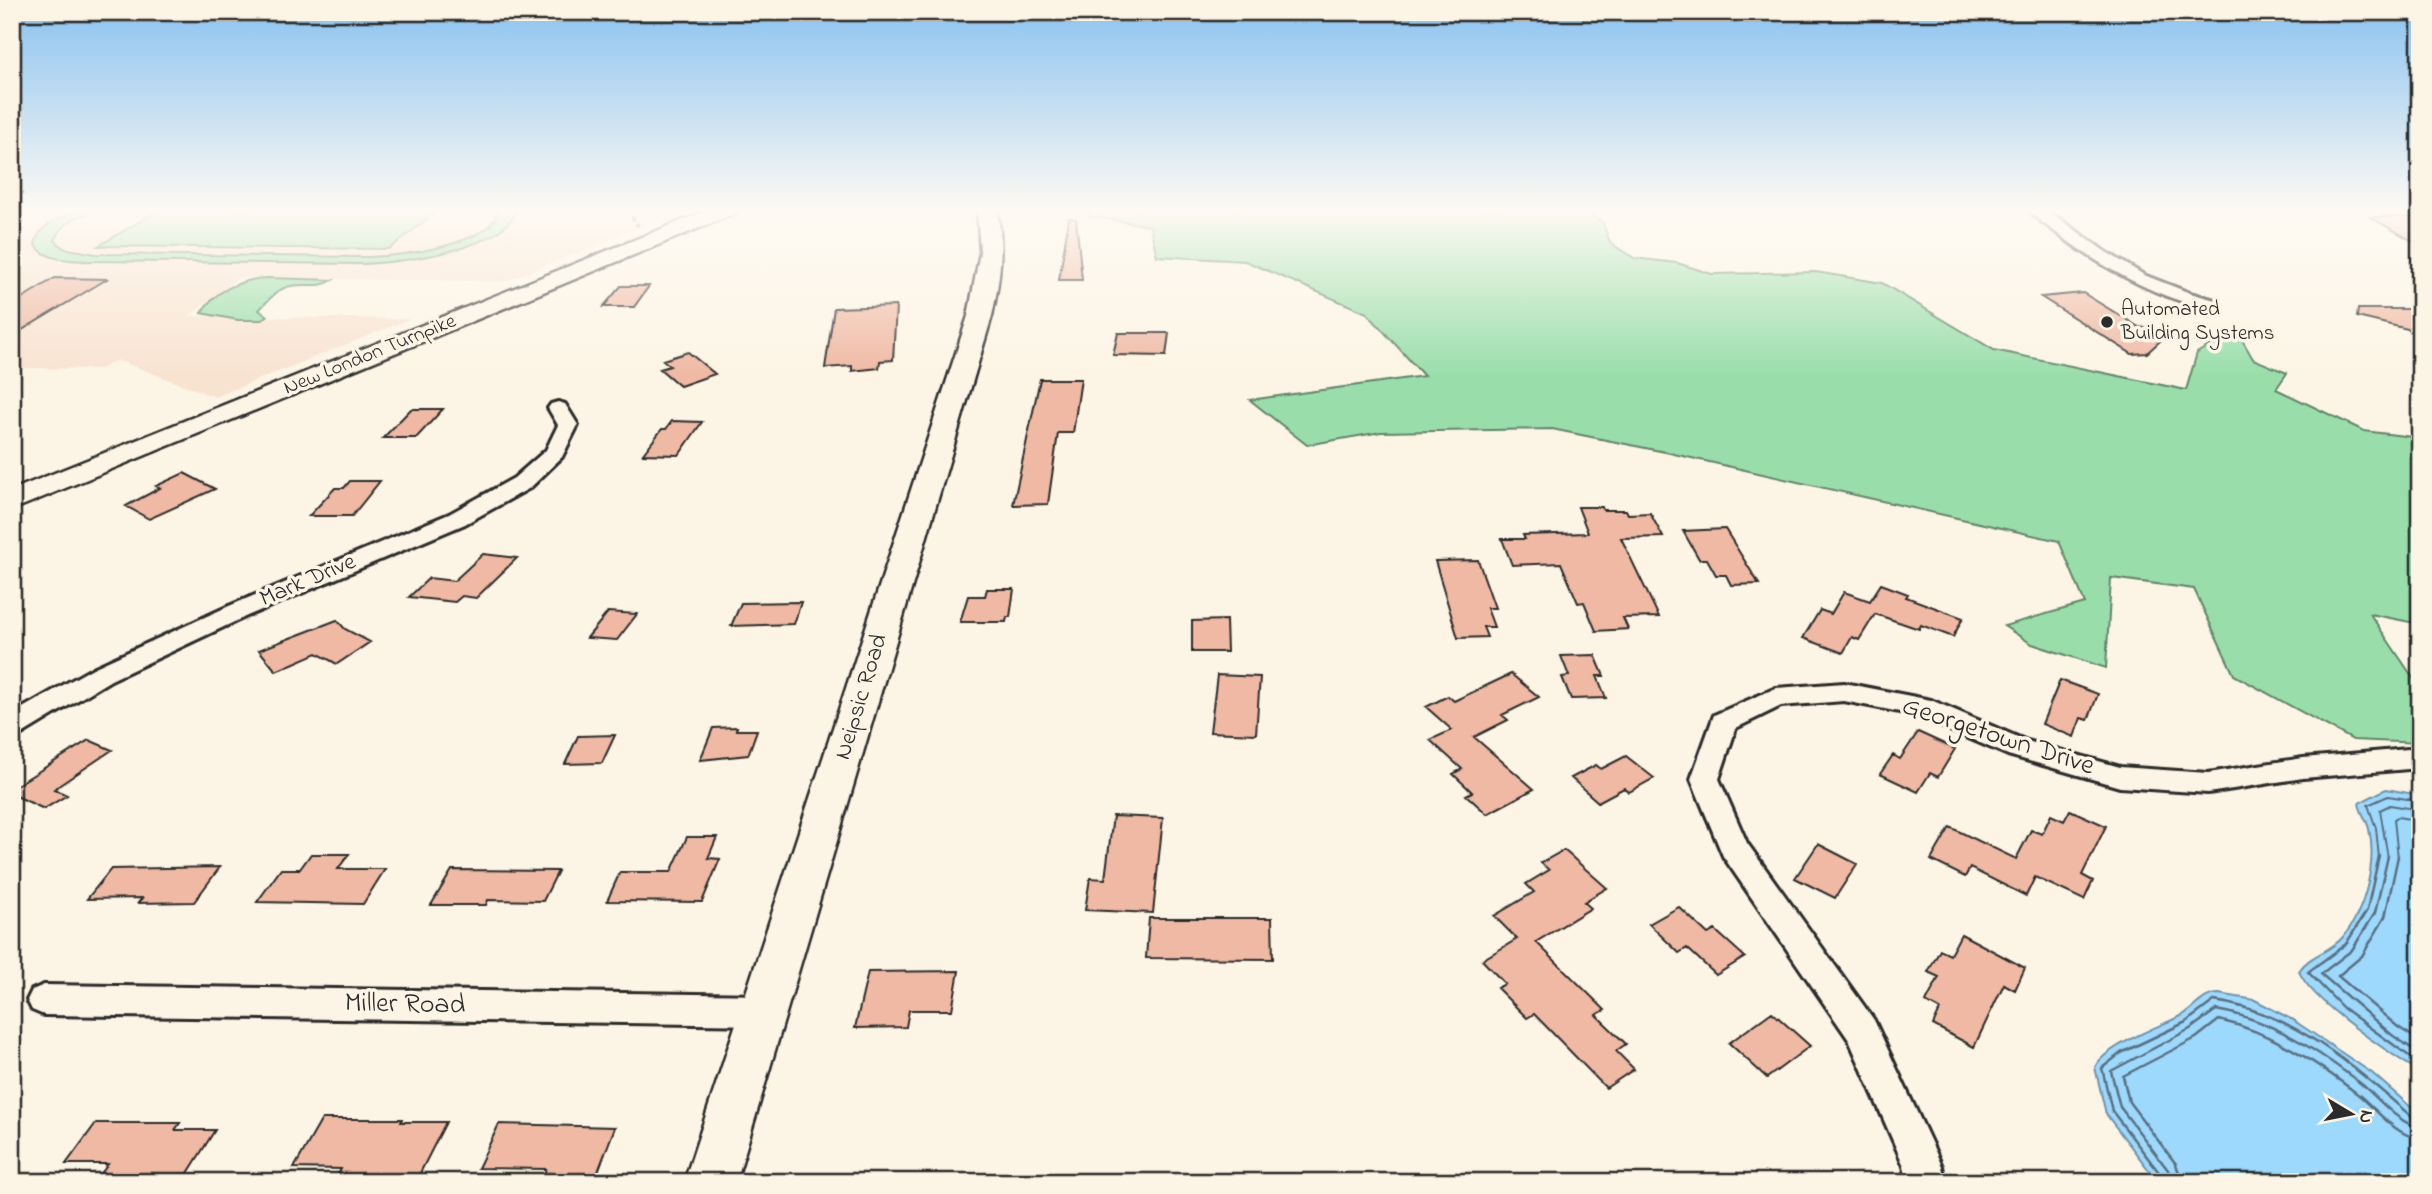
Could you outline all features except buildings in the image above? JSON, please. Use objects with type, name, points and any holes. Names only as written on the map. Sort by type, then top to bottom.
[{"type":"street","name":"New London Turnpike","points":[[12,500],[592,265]]},
{"type":"street","name":"Neipsic Road","points":[[710,1182],[766,1010],[876,648],[947,430],[988,285],[990,265]]},
{"type":"street","points":[[2114,265],[2138,280],[2167,293],[2209,304]]},
{"type":"street","name":"Mark Drive","points":[[12,727],[102,674],[238,611],[457,519],[522,483],[555,453],[568,425],[558,408]]},
{"type":"street","name":"Georgetown Drive","points":[[1926,1182],[1923,1166],[1862,1031],[1734,848],[1705,779],[1724,722],[1776,697],[1844,692],[1921,707],[2018,748],[2120,777],[2208,783],[2303,768],[2420,758]]},
{"type":"street","name":"Miller Road","points":[[44,1000],[766,1010]]},
{"type":"shaded area","points":[[12,265],[547,265],[506,281],[238,278],[189,316],[410,319],[215,397],[117,360],[100,369],[12,368]]},
{"type":"green space","points":[[1254,265],[1682,265],[1712,274],[1816,272],[1882,283],[1994,350],[2186,390],[2197,353],[2227,335],[2241,338],[2253,359],[2287,373],[2276,389],[2364,431],[2420,438],[2420,624],[2370,614],[2420,688],[2420,743],[2353,740],[2234,675],[2194,589],[2111,578],[2106,668],[2032,644],[2004,626],[2085,603],[2059,541],[1552,429],[1381,432],[1307,445],[1250,400],[1424,376],[1367,313]]},
{"type":"green space","points":[[267,278],[333,280],[280,290],[259,310],[267,316],[262,320],[238,320],[201,313],[213,298],[229,288]]},
{"type":"water","points":[[2386,789],[2420,795],[2420,1072],[2334,1011],[2318,997],[2299,971],[2308,961],[2337,943],[2357,914],[2367,886],[2371,857],[2369,829],[2359,803]]},
{"type":"water","points":[[2219,994],[2255,1000],[2293,1020],[2372,1073],[2420,1115],[2420,1182],[2158,1182],[2106,1114],[2095,1067],[2121,1044],[2181,1016],[2208,996]]},
{"type":"place","name":"Automated Building Systems","points":[[2107,322]]}]
